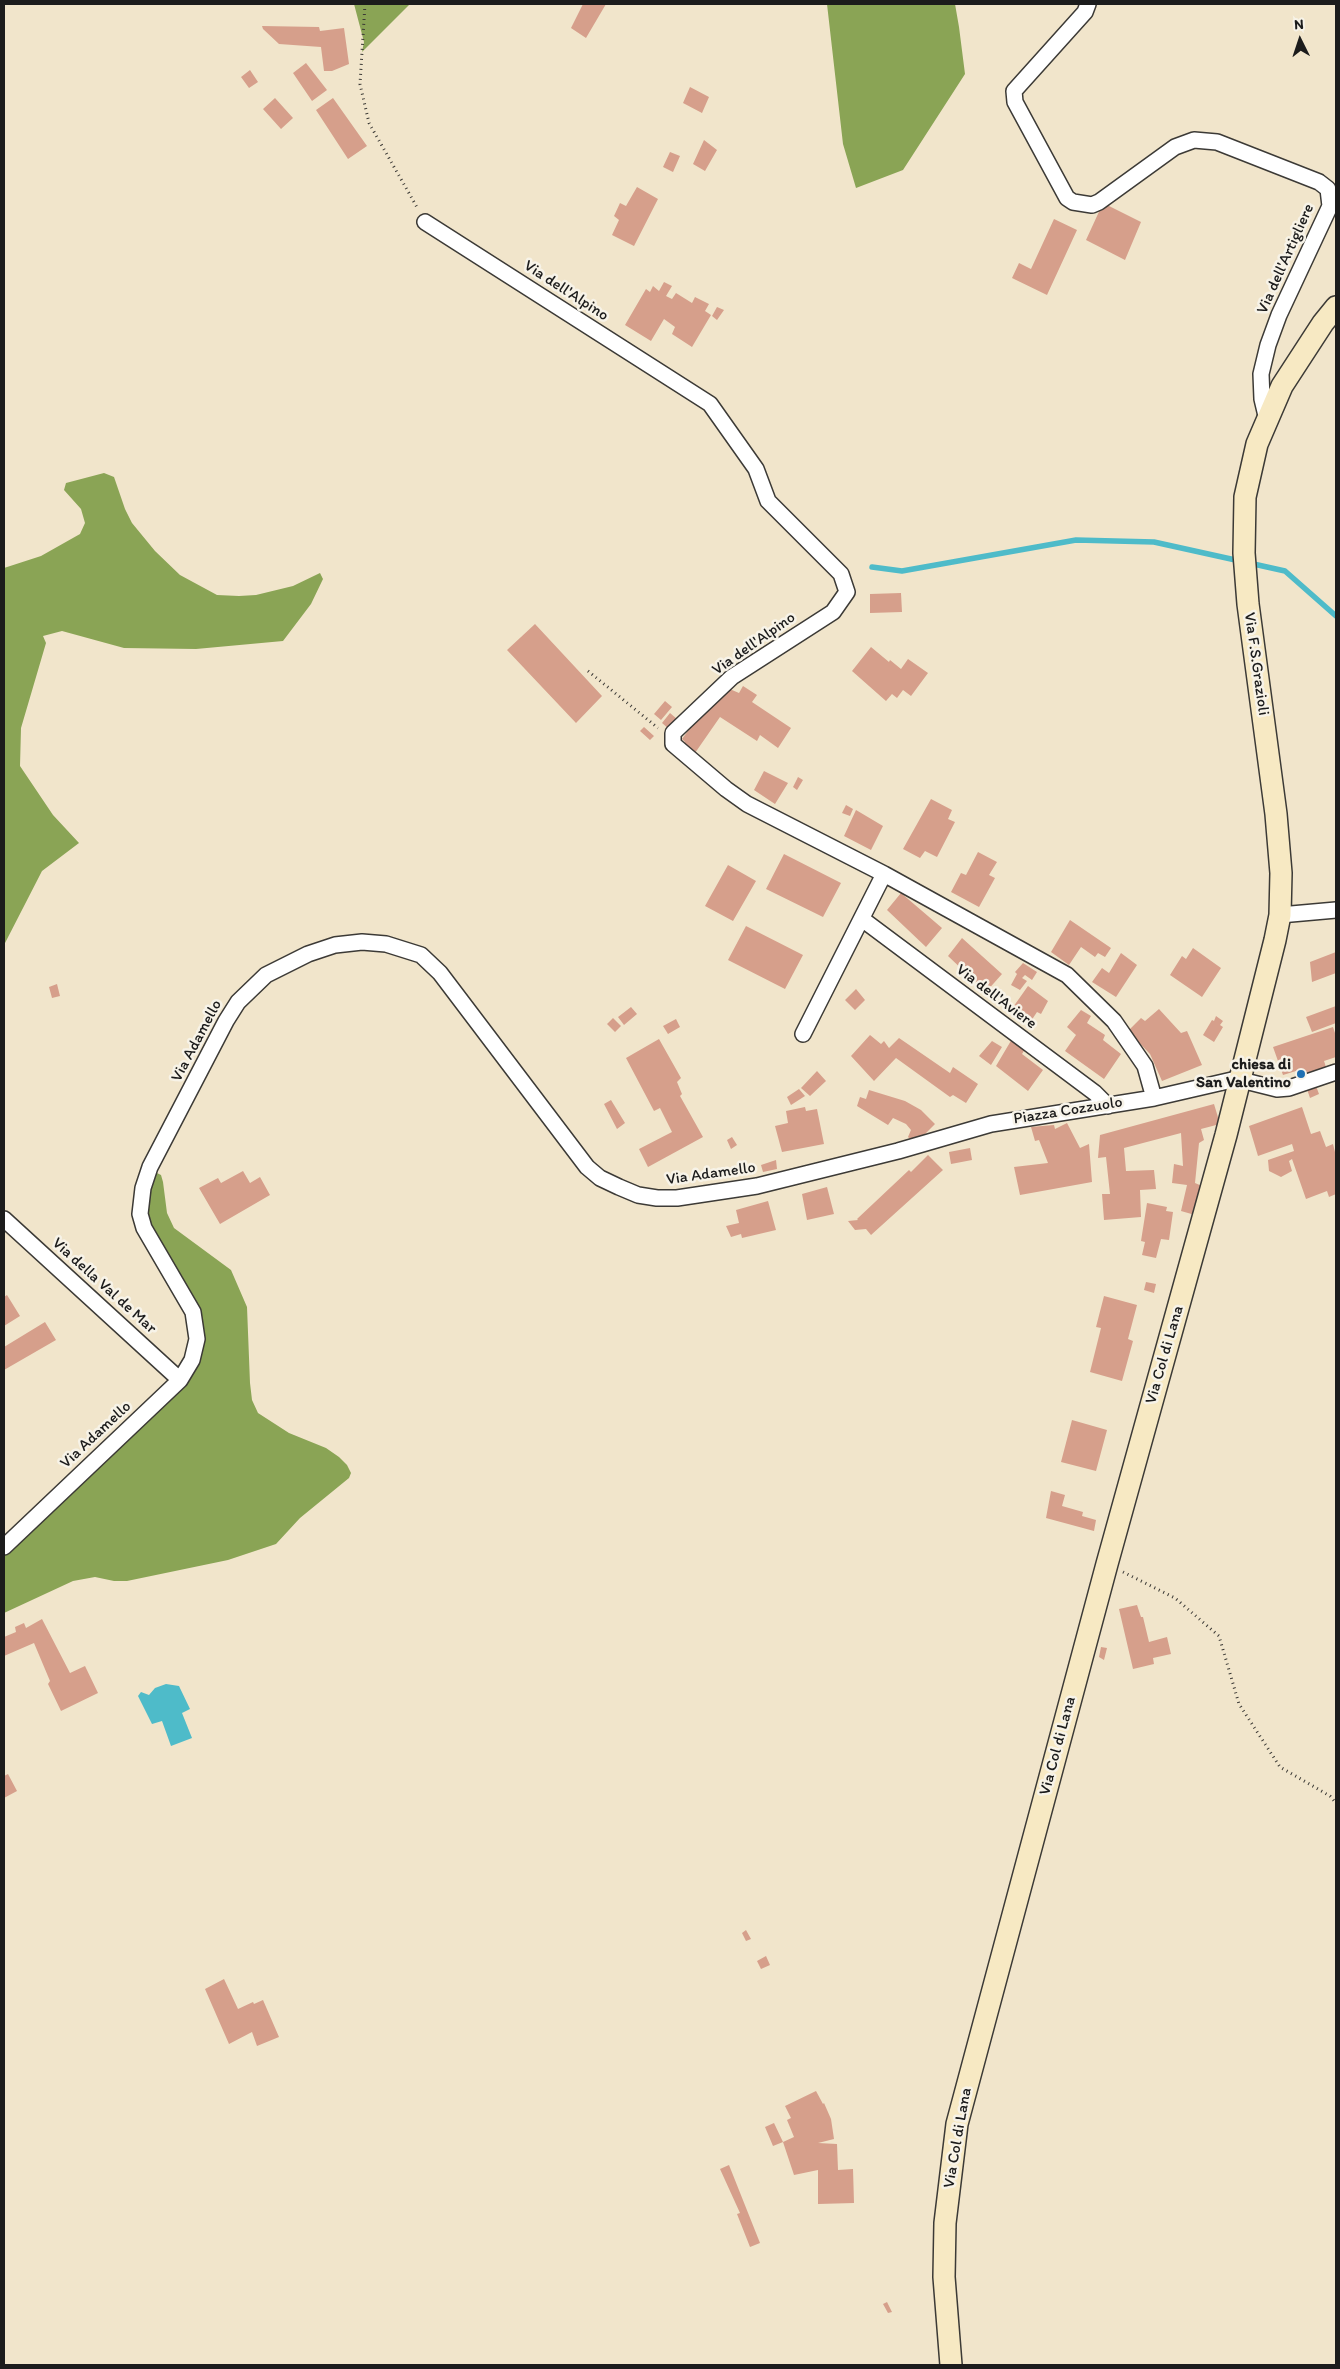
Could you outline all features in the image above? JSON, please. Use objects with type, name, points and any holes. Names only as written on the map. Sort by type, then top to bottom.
[{"type":"main road","name":"Via F.S.Grazioli","points":[[1241,1080],[1280,914],[1282,873],[1279,837],[1248,604],[1243,536],[1245,497],[1250,470],[1267,420],[1282,386],[1299,357],[1336,308]]},
{"type":"main road","name":"Via Col di Lana","points":[[951,2365],[944,2277],[945,2223],[957,2124],[1107,1564],[1241,1080]]},
{"type":"street","name":"Via dell'Artigliere","points":[[1088,4],[1085,12],[1014,91],[1015,102],[1067,198],[1073,202],[1092,205],[1099,202],[1175,147],[1194,140],[1217,142],[1319,182],[1328,188],[1330,206],[1279,315],[1268,345],[1260,382],[1267,420]]},
{"type":"street","name":"Via dell'Alpino","points":[[425,222],[710,404],[756,469],[768,501],[841,574],[847,592],[833,612],[732,677],[673,733],[672,740]]},
{"type":"street","points":[[672,740],[681,752],[747,804],[884,874],[1067,975],[1114,1021],[1145,1066],[1154,1098]]},
{"type":"street","points":[[803,1034],[884,874]]},
{"type":"street","points":[[1280,914],[1336,910]]},
{"type":"street","name":"Via dell'Aviere","points":[[862,919],[1095,1093],[1108,1106]]},
{"type":"street","name":"Via Adamello","points":[[4,1547],[180,1380],[196,1350],[196,1325],[186,1298],[142,1221],[140,1214],[143,1188],[150,1167],[226,1021],[238,1002],[250,989],[279,967],[308,954],[335,945],[362,942],[386,944],[421,955],[440,973],[587,1166],[600,1178],[638,1195],[657,1198],[677,1198],[757,1186],[898,1151]]},
{"type":"street","name":"Piazza Cozzuolo","points":[[898,1151],[991,1124],[1154,1098],[1221,1081],[1241,1080],[1276,1089],[1289,1088],[1336,1072]]},
{"type":"street","name":"Via della Val de Mar","points":[[4,1219],[180,1380]]},
{"type":"path","points":[[365,4],[360,84],[369,123],[425,222]]},
{"type":"path","points":[[588,671],[672,740]]},
{"type":"path","points":[[1107,1564],[1175,1598],[1218,1636],[1240,1704],[1280,1767],[1330,1796],[1336,1803]]},
{"type":"green space","points":[[354,4],[410,4],[362,52],[364,42]]},
{"type":"green space","points":[[827,4],[955,4],[959,27],[965,74],[903,170],[856,188],[843,144]]},
{"type":"green space","points":[[104,473],[114,477],[132,523],[155,551],[180,575],[217,595],[256,595],[293,586],[320,573],[323,579],[311,604],[283,641],[196,649],[124,648],[62,631],[43,636],[46,643],[21,728],[20,766],[53,815],[79,843],[42,871],[4,945],[4,568],[41,556],[80,534],[85,523],[81,509],[64,490],[66,483]]},
{"type":"green space","points":[[155,1172],[161,1175],[167,1213],[174,1228],[231,1270],[247,1307],[250,1383],[252,1400],[258,1413],[289,1433],[326,1448],[347,1465],[351,1473],[349,1478],[300,1518],[276,1544],[228,1560],[127,1581],[114,1581],[95,1577],[73,1581],[4,1613],[4,1543],[190,1363],[199,1324],[148,1228],[145,1187]]},
{"type":"water","points":[[166,1684],[179,1686],[190,1709],[182,1713],[192,1738],[171,1746],[162,1721],[152,1724],[138,1696],[141,1692],[149,1695],[155,1688]]},
{"type":"building","points":[[583,4],[606,4],[586,38],[571,28]]},
{"type":"building","points":[[262,26],[319,27],[320,31],[344,28],[349,64],[332,71],[324,71],[321,47],[279,44]]},
{"type":"building","points":[[306,63],[327,90],[312,101],[293,73]]},
{"type":"building","points":[[250,70],[258,82],[249,88],[241,77]]},
{"type":"building","points":[[690,87],[709,97],[702,113],[683,103]]},
{"type":"building","points":[[275,98],[293,118],[281,129],[263,109]]},
{"type":"building","points":[[333,98],[367,146],[348,159],[316,110]]},
{"type":"building","points":[[704,140],[717,150],[705,171],[693,164]]},
{"type":"building","points":[[670,152],[680,156],[673,172],[663,167]]},
{"type":"building","points":[[637,187],[658,199],[634,246],[612,235],[619,220],[614,216],[620,203],[626,206]]},
{"type":"building","points":[[1103,203],[1141,222],[1125,260],[1086,240]]},
{"type":"building","points":[[1054,219],[1077,230],[1047,295],[1012,278],[1019,263],[1031,269]]},
{"type":"building","points":[[664,282],[672,286],[666,296],[672,299],[676,293],[692,303],[695,297],[709,304],[705,311],[711,315],[692,347],[672,334],[675,327],[664,319],[651,341],[625,325],[646,289],[650,292],[653,286],[659,291]]},
{"type":"building","points":[[717,307],[724,310],[717,320],[712,316]]},
{"type":"building","points":[[901,593],[902,612],[870,613],[870,594]]},
{"type":"building","points":[[535,624],[602,696],[576,723],[507,650]]},
{"type":"building","points":[[871,647],[901,669],[908,659],[928,673],[911,696],[903,690],[897,698],[892,694],[886,701],[852,671]]},
{"type":"building","points":[[743,686],[757,695],[752,702],[791,728],[778,748],[760,735],[757,741],[720,717],[695,753],[683,746],[685,742],[682,739],[708,704],[725,687],[739,693]]},
{"type":"building","points":[[665,701],[672,707],[661,720],[654,714]]},
{"type":"building","points":[[670,713],[677,719],[669,729],[662,723]]},
{"type":"building","points":[[644,727],[654,736],[650,740],[640,731]]},
{"type":"building","points":[[764,771],[788,783],[775,804],[754,790]]},
{"type":"building","points":[[798,777],[803,780],[797,790],[793,787]]},
{"type":"building","points":[[931,799],[952,810],[948,819],[955,822],[937,857],[925,851],[920,858],[903,849]]},
{"type":"building","points":[[846,805],[853,809],[850,816],[842,813]]},
{"type":"building","points":[[856,810],[883,826],[871,850],[844,836]]},
{"type":"building","points":[[978,852],[997,862],[989,875],[995,878],[979,907],[951,892],[961,873],[966,875]]},
{"type":"building","points":[[784,854],[841,883],[823,917],[766,889]]},
{"type":"building","points":[[728,865],[756,881],[733,921],[705,906]]},
{"type":"building","points":[[901,893],[942,928],[926,947],[887,910]]},
{"type":"building","points":[[1070,920],[1111,948],[1105,957],[1098,953],[1095,957],[1081,947],[1069,965],[1051,952]]},
{"type":"building","points":[[746,926],[803,955],[785,989],[728,960]]},
{"type":"building","points":[[962,938],[1002,974],[986,992],[948,956]]},
{"type":"building","points":[[1193,948],[1221,968],[1202,997],[1170,975],[1182,956],[1186,959]]},
{"type":"building","points":[[1336,952],[1336,973],[1312,982],[1310,962]]},
{"type":"building","points":[[1121,953],[1137,965],[1116,997],[1092,982],[1102,968],[1109,973]]},
{"type":"building","points":[[1023,963],[1037,972],[1032,980],[1025,975],[1022,978],[1027,981],[1020,990],[1011,985],[1017,974],[1015,972]]},
{"type":"building","points":[[57,984],[60,996],[52,998],[49,987]]},
{"type":"building","points":[[1028,986],[1048,1001],[1041,1014],[1037,1012],[1029,1024],[1011,1010]]},
{"type":"building","points":[[856,989],[865,1000],[855,1010],[845,1000]]},
{"type":"building","points":[[1336,1006],[1336,1023],[1312,1032],[1306,1017]]},
{"type":"building","points":[[631,1007],[637,1014],[624,1025],[618,1017]]},
{"type":"building","points":[[1159,1009],[1181,1033],[1187,1031],[1202,1065],[1162,1081],[1150,1054],[1128,1031],[1141,1018],[1145,1021]]},
{"type":"building","points":[[1081,1010],[1091,1016],[1087,1023],[1105,1035],[1103,1040],[1121,1054],[1104,1079],[1065,1051],[1076,1035],[1067,1027]]},
{"type":"building","points":[[1216,1016],[1223,1021],[1220,1025],[1223,1027],[1214,1042],[1203,1035]]},
{"type":"building","points":[[613,1018],[621,1026],[615,1032],[607,1024]]},
{"type":"building","points":[[676,1019],[680,1027],[668,1034],[663,1026]]},
{"type":"building","points":[[1333,1027],[1336,1036],[1336,1057],[1324,1061],[1327,1070],[1314,1074],[1312,1071],[1297,1077],[1296,1071],[1283,1075],[1273,1047]]},
{"type":"building","points":[[870,1035],[881,1044],[884,1041],[889,1048],[899,1038],[950,1073],[953,1067],[978,1084],[966,1103],[953,1095],[950,1097],[896,1058],[874,1081],[851,1056]]},
{"type":"building","points":[[659,1039],[681,1078],[677,1082],[682,1094],[680,1096],[703,1137],[648,1167],[639,1149],[672,1132],[660,1108],[654,1111],[626,1058]]},
{"type":"building","points":[[1012,1039],[1025,1049],[1022,1054],[1043,1070],[1028,1091],[996,1066]]},
{"type":"building","points":[[992,1041],[1002,1047],[991,1065],[979,1056]]},
{"type":"building","points":[[817,1071],[826,1081],[810,1096],[801,1088]]},
{"type":"building","points":[[1316,1086],[1319,1094],[1310,1098],[1307,1089]]},
{"type":"building","points":[[799,1089],[805,1096],[791,1105],[787,1097]]},
{"type":"building","points":[[869,1090],[905,1101],[921,1110],[935,1124],[920,1139],[912,1141],[908,1137],[911,1130],[906,1124],[893,1118],[888,1125],[857,1106],[860,1097],[866,1099]]},
{"type":"building","points":[[611,1100],[625,1123],[617,1129],[604,1104]]},
{"type":"building","points":[[1214,1104],[1220,1124],[1201,1129],[1204,1140],[1199,1143],[1195,1183],[1202,1186],[1195,1215],[1181,1211],[1187,1185],[1172,1183],[1174,1164],[1183,1166],[1181,1133],[1124,1148],[1126,1171],[1154,1170],[1156,1189],[1140,1190],[1141,1217],[1104,1220],[1102,1194],[1110,1194],[1106,1157],[1098,1158],[1100,1135]]},
{"type":"building","points":[[805,1107],[806,1111],[817,1109],[824,1144],[782,1152],[775,1126],[788,1123],[786,1111]]},
{"type":"building","points":[[1302,1107],[1311,1134],[1320,1131],[1326,1147],[1333,1144],[1336,1156],[1336,1194],[1329,1197],[1327,1191],[1306,1199],[1292,1159],[1289,1161],[1292,1171],[1281,1177],[1269,1171],[1268,1160],[1294,1151],[1292,1144],[1258,1156],[1249,1126]]},
{"type":"building","points":[[1067,1123],[1080,1148],[1089,1144],[1092,1182],[1020,1195],[1014,1167],[1048,1163],[1039,1140],[1035,1141],[1031,1127],[1054,1125],[1055,1129]]},
{"type":"building","points":[[732,1137],[737,1145],[731,1149],[727,1140]]},
{"type":"building","points":[[970,1148],[972,1160],[951,1164],[949,1152]]},
{"type":"building","points":[[928,1155],[943,1170],[871,1235],[866,1229],[855,1230],[848,1221],[858,1220],[909,1170],[911,1172]]},
{"type":"building","points":[[776,1160],[777,1169],[763,1172],[761,1165]]},
{"type":"building","points":[[243,1171],[250,1183],[260,1177],[270,1195],[220,1224],[199,1188],[218,1178],[221,1183]]},
{"type":"building","points":[[827,1187],[834,1214],[807,1220],[802,1194]]},
{"type":"building","points":[[768,1201],[776,1230],[742,1238],[741,1234],[731,1237],[726,1226],[739,1223],[736,1210]]},
{"type":"building","points":[[1147,1203],[1167,1207],[1166,1211],[1173,1212],[1169,1240],[1161,1239],[1156,1258],[1142,1255],[1145,1242],[1141,1241]]},
{"type":"building","points":[[1146,1282],[1156,1284],[1154,1293],[1144,1290]]},
{"type":"building","points":[[7,1295],[20,1316],[4,1326],[4,1297]]},
{"type":"building","points":[[1104,1296],[1137,1305],[1128,1339],[1133,1341],[1122,1381],[1090,1372],[1101,1328],[1096,1327]]},
{"type":"building","points":[[45,1322],[56,1340],[4,1370],[4,1347]]},
{"type":"building","points":[[1072,1420],[1107,1430],[1096,1471],[1061,1462]]},
{"type":"building","points":[[1051,1491],[1065,1495],[1062,1506],[1083,1512],[1082,1516],[1096,1520],[1094,1531],[1046,1518]]},
{"type":"building","points":[[1137,1605],[1141,1617],[1143,1617],[1149,1642],[1167,1637],[1171,1654],[1153,1658],[1154,1664],[1133,1669],[1119,1609]]},
{"type":"building","points":[[42,1619],[70,1673],[85,1666],[98,1693],[61,1711],[48,1684],[50,1681],[34,1643],[4,1656],[4,1637],[16,1632],[15,1627],[24,1623],[26,1628]]},
{"type":"building","points":[[1101,1647],[1107,1648],[1104,1660],[1099,1657]]},
{"type":"building","points":[[8,1774],[17,1791],[4,1798],[4,1776]]},
{"type":"building","points":[[746,1930],[751,1939],[746,1941],[742,1933]]},
{"type":"building","points":[[766,1956],[770,1965],[761,1969],[757,1961]]},
{"type":"building","points":[[224,1979],[238,2009],[253,2002],[254,2004],[263,2000],[279,2037],[257,2046],[252,2032],[229,2044],[205,1989]]},
{"type":"building","points":[[816,2091],[831,2119],[834,2139],[818,2143],[837,2144],[838,2170],[853,2169],[854,2203],[818,2204],[818,2170],[794,2175],[783,2142],[794,2137],[787,2120],[791,2118],[785,2106]]},
{"type":"building","points":[[774,2123],[783,2142],[773,2146],[765,2127]]},
{"type":"building","points":[[729,2165],[760,2243],[750,2247],[737,2214],[740,2213],[720,2169]]},
{"type":"building","points":[[887,2302],[892,2312],[888,2313],[883,2304]]},
{"type":"waterway","points":[[872,567],[902,571],[1076,540],[1154,542],[1240,561]]},
{"type":"waterway","points":[[1249,563],[1285,571],[1336,616]]},
{"type":"place","name":"chiesa di San Valentino","points":[[1301,1074]]}]
